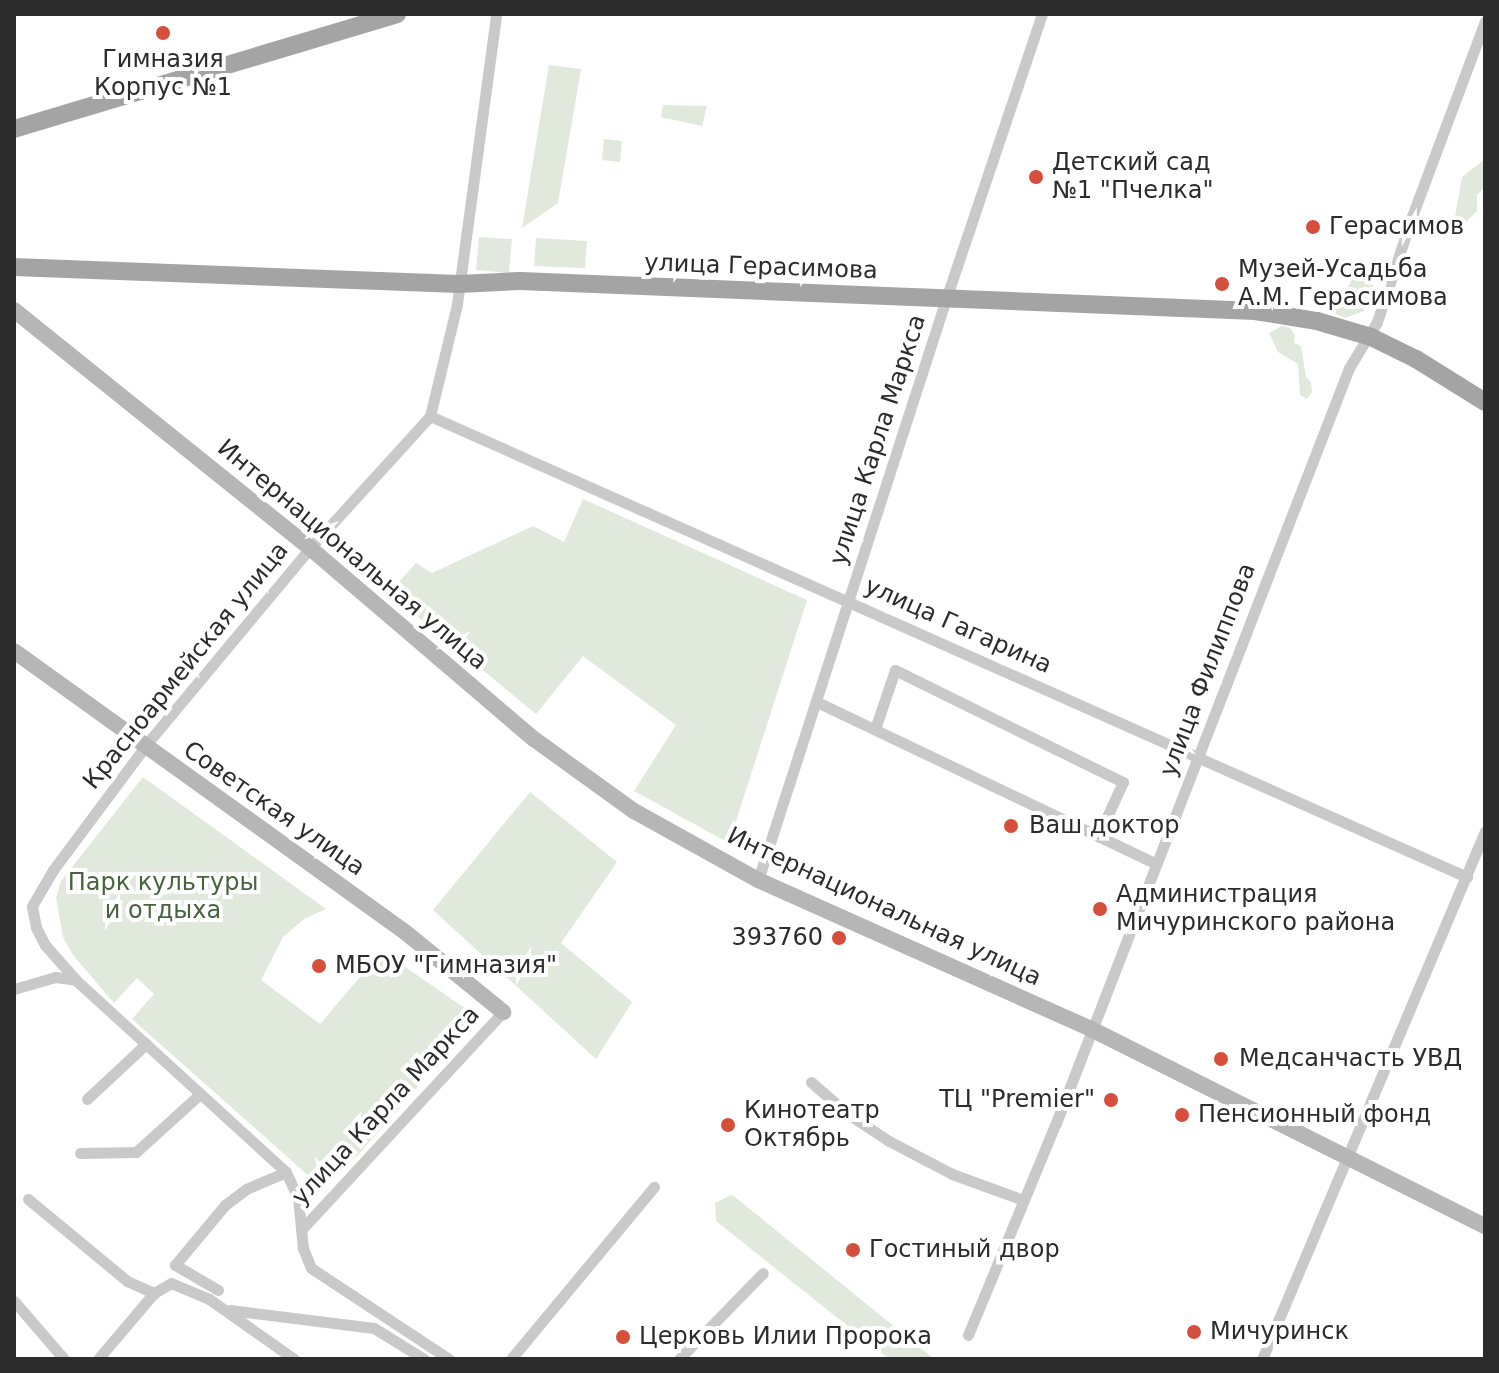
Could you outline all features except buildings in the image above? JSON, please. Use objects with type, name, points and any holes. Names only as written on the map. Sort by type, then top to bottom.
[{"type":"main road","points":[[14,129],[397,14]]},
{"type":"main road","name":"улица Герасимова","points":[[14,267],[459,284],[520,281],[1255,311],[1317,321],[1371,337],[1416,359],[1485,402]]},
{"type":"main road","name":"Интернациональная улица","points":[[14,310],[310,548],[534,739],[634,811],[758,880],[1091,1029],[1485,1226]]},
{"type":"main road","name":"Советская улица","points":[[14,651],[405,932],[503,1012]]},
{"type":"street","name":"Красноармейская улица","points":[[76,980],[45,945],[36,927],[32,906],[53,870],[145,747],[310,548],[430,416],[459,284],[496,14]]},
{"type":"street","name":"улица Карла Маркса","points":[[758,880],[946,299],[1042,14]]},
{"type":"street","name":"улица Филиппова","points":[[968,1335],[1349,368],[1371,337],[1485,21]]},
{"type":"street","name":"улица Гагарина","points":[[430,416],[1467,877]]},
{"type":"street","points":[[875,729],[895,670],[1123,782],[1098,836]]},
{"type":"street","points":[[817,702],[1155,863]]},
{"type":"street","points":[[1262,1359],[1485,831]]},
{"type":"street","points":[[14,989],[55,977],[76,980],[286,1172],[298,1198],[303,1248],[311,1268],[449,1359]]},
{"type":"street","name":"улица Карла Маркса","points":[[301,1230],[503,1012]]},
{"type":"street","points":[[87,1099],[146,1044]]},
{"type":"street","points":[[811,1082],[848,1114],[889,1141],[952,1174],[1023,1200]]},
{"type":"street","points":[[80,1153],[136,1152],[200,1094]]},
{"type":"street","points":[[218,1290],[175,1265],[235,1197],[286,1172]]},
{"type":"street","points":[[511,1359],[654,1187]]},
{"type":"street","points":[[28,1199],[127,1281],[154,1293]]},
{"type":"street","points":[[679,1359],[763,1273]]},
{"type":"street","points":[[98,1359],[154,1293],[171,1283],[225,1309],[294,1359]]},
{"type":"street","points":[[14,1301],[64,1359]]},
{"type":"street","points":[[225,1309],[374,1328],[424,1359]]},
{"type":"green space","points":[[549,65],[581,69],[558,203],[522,228]]},
{"type":"green space","points":[[663,105],[707,106],[702,126],[661,117]]},
{"type":"green space","points":[[604,139],[622,141],[620,162],[602,160]]},
{"type":"green space","points":[[1485,159],[1485,187],[1477,195],[1477,211],[1461,227],[1454,223],[1462,177]]},
{"type":"green space","points":[[479,237],[512,239],[509,273],[476,270]]},
{"type":"green space","points":[[536,238],[587,241],[585,268],[534,266]]},
{"type":"green space","points":[[1363,275],[1374,283],[1364,311],[1345,318],[1334,313],[1330,305],[1335,294],[1346,291],[1353,277]]},
{"type":"green space","points":[[1282,326],[1290,328],[1295,335],[1294,343],[1301,346],[1306,377],[1311,382],[1312,392],[1307,399],[1300,395],[1298,364],[1278,352],[1269,333]]},
{"type":"green space","points":[[583,499],[807,600],[729,843],[634,791],[676,725],[583,656],[536,714],[389,593],[416,563],[432,573],[533,526],[564,542]]},
{"type":"green space","name":"Парк культуры и отдыха","points":[[143,777],[326,909],[304,919],[283,937],[261,980],[320,1024],[382,951],[479,1018],[358,1155],[319,1185],[132,1019],[154,994],[137,978],[114,1003],[73,955],[63,937],[56,898],[61,881]]},
{"type":"green space","points":[[530,792],[617,862],[561,943],[632,1002],[596,1059],[433,910]]},
{"type":"green space","points":[[731,1195],[934,1359],[889,1359],[716,1221],[715,1203]]},
{"type":"place","name":"Гимназия Корпус №1","points":[[163,33]]},
{"type":"place","name":"Детский сад №1 \"Пчелка\"","points":[[1036,177]]},
{"type":"place","name":"Герасимов","points":[[1313,227]]},
{"type":"place","name":"Музей-Усадьба А.М. Герасимова","points":[[1222,284]]},
{"type":"place","name":"Ваш доктор","points":[[1011,826]]},
{"type":"place","name":"Администрация Мичуринского района","points":[[1100,909]]},
{"type":"place","name":"393760","points":[[839,938]]},
{"type":"place","name":"МБОУ \"Гимназия\"","points":[[319,966]]},
{"type":"place","name":"Медсанчасть УВД","points":[[1221,1059]]},
{"type":"place","name":"ТЦ \"Premier\"","points":[[1111,1100]]},
{"type":"place","name":"Пенсионный фонд","points":[[1182,1115]]},
{"type":"place","name":"Кинотеатр Октябрь","points":[[728,1125]]},
{"type":"place","name":"Гостиный двор","points":[[853,1250]]},
{"type":"place","name":"Мичуринск","points":[[1194,1332]]},
{"type":"place","name":"Церковь Илии Пророка","points":[[623,1337]]}]
